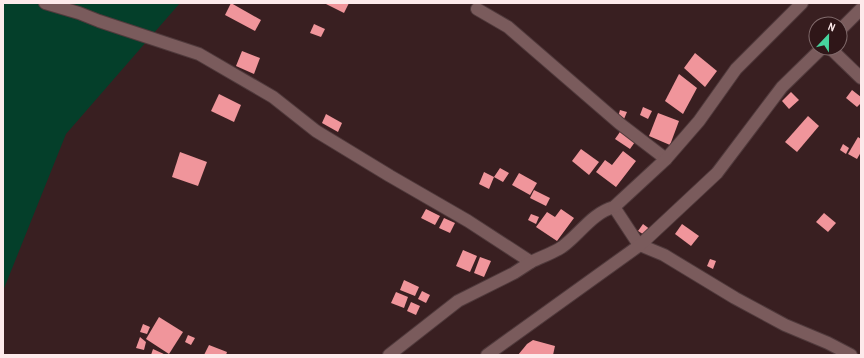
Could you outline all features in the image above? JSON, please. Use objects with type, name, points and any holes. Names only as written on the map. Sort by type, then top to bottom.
[{"type":"street","points":[[45,3],[199,54],[274,97],[316,131],[468,221],[531,262]]},
{"type":"street","points":[[389,355],[458,301],[562,247],[605,210],[616,209],[666,159],[699,122],[736,69],[802,3]]},
{"type":"street","points":[[476,9],[508,27],[619,123],[666,159]]},
{"type":"street","points":[[848,22],[861,9]]},
{"type":"street","points":[[487,355],[638,244],[717,174],[782,87],[814,56]]},
{"type":"street","points":[[838,56],[861,78]]},
{"type":"street","points":[[616,209],[638,244],[664,255],[735,298],[785,325],[828,343],[851,355]]},
{"type":"green space","points":[[3,3],[180,3],[66,134],[3,291]]},
{"type":"building","points":[[231,3],[261,20],[255,31],[225,15]]},
{"type":"building","points":[[326,3],[349,3],[344,13]]},
{"type":"building","points":[[314,24],[325,29],[321,37],[310,33]]},
{"type":"building","points":[[242,51],[260,58],[254,74],[236,66]]},
{"type":"building","points":[[695,53],[717,71],[705,87],[684,68]]},
{"type":"building","points":[[679,74],[697,88],[683,114],[665,101]]},
{"type":"building","points":[[852,90],[861,97],[861,103],[857,107],[846,98]]},
{"type":"building","points":[[791,92],[799,100],[789,109],[782,101]]},
{"type":"building","points":[[219,94],[241,105],[234,122],[211,111]]},
{"type":"building","points":[[643,107],[652,111],[648,119],[640,115]]},
{"type":"building","points":[[620,110],[627,112],[624,119],[618,117]]},
{"type":"building","points":[[658,113],[679,121],[670,145],[649,136]]},
{"type":"building","points":[[326,114],[342,123],[338,132],[322,123]]},
{"type":"building","points":[[808,116],[819,126],[797,152],[785,142]]},
{"type":"building","points":[[622,129],[637,139],[630,149],[615,139]]},
{"type":"building","points":[[858,137],[861,139],[861,152],[857,159],[848,154]]},
{"type":"building","points":[[843,144],[849,148],[846,154],[840,150]]},
{"type":"building","points":[[581,149],[599,162],[589,175],[572,161]]},
{"type":"building","points":[[623,151],[636,161],[616,187],[596,172],[605,160],[612,165]]},
{"type":"building","points":[[180,152],[207,162],[198,186],[172,177]]},
{"type":"building","points":[[500,168],[509,173],[503,182],[494,177]]},
{"type":"building","points":[[484,172],[494,177],[489,189],[479,184]]},
{"type":"building","points":[[519,173],[537,183],[530,195],[512,185]]},
{"type":"building","points":[[534,190],[550,198],[546,206],[530,198]]},
{"type":"building","points":[[426,209],[440,216],[435,225],[421,218]]},
{"type":"building","points":[[561,209],[574,218],[557,241],[536,227],[547,212],[555,217]]},
{"type":"building","points":[[824,213],[836,223],[828,232],[816,222]]},
{"type":"building","points":[[531,214],[539,217],[536,224],[528,220]]},
{"type":"building","points":[[444,218],[455,223],[450,233],[439,228]]},
{"type":"building","points":[[643,224],[651,230],[646,236],[638,231]]},
{"type":"building","points":[[682,224],[699,236],[691,246],[675,234]]},
{"type":"building","points":[[463,250],[477,256],[470,272],[456,266]]},
{"type":"building","points":[[480,257],[491,261],[484,277],[474,273]]},
{"type":"building","points":[[710,259],[716,261],[713,269],[707,266]]},
{"type":"building","points":[[404,280],[419,287],[415,296],[400,290]]},
{"type":"building","points":[[422,291],[430,295],[426,303],[418,299]]},
{"type":"building","points":[[396,292],[408,297],[404,308],[391,303]]},
{"type":"building","points":[[411,302],[420,306],[416,315],[407,311]]},
{"type":"building","points":[[159,317],[183,332],[169,354],[146,339]]},
{"type":"building","points":[[143,324],[150,327],[147,334],[140,332]]},
{"type":"building","points":[[188,335],[195,338],[191,345],[185,342]]},
{"type":"building","points":[[140,337],[146,342],[144,350],[136,348]]},
{"type":"building","points":[[533,340],[555,346],[553,355],[518,355],[527,344]]},
{"type":"building","points":[[209,345],[227,352],[226,355],[204,355]]},
{"type":"building","points":[[153,349],[166,355],[151,355]]}]
